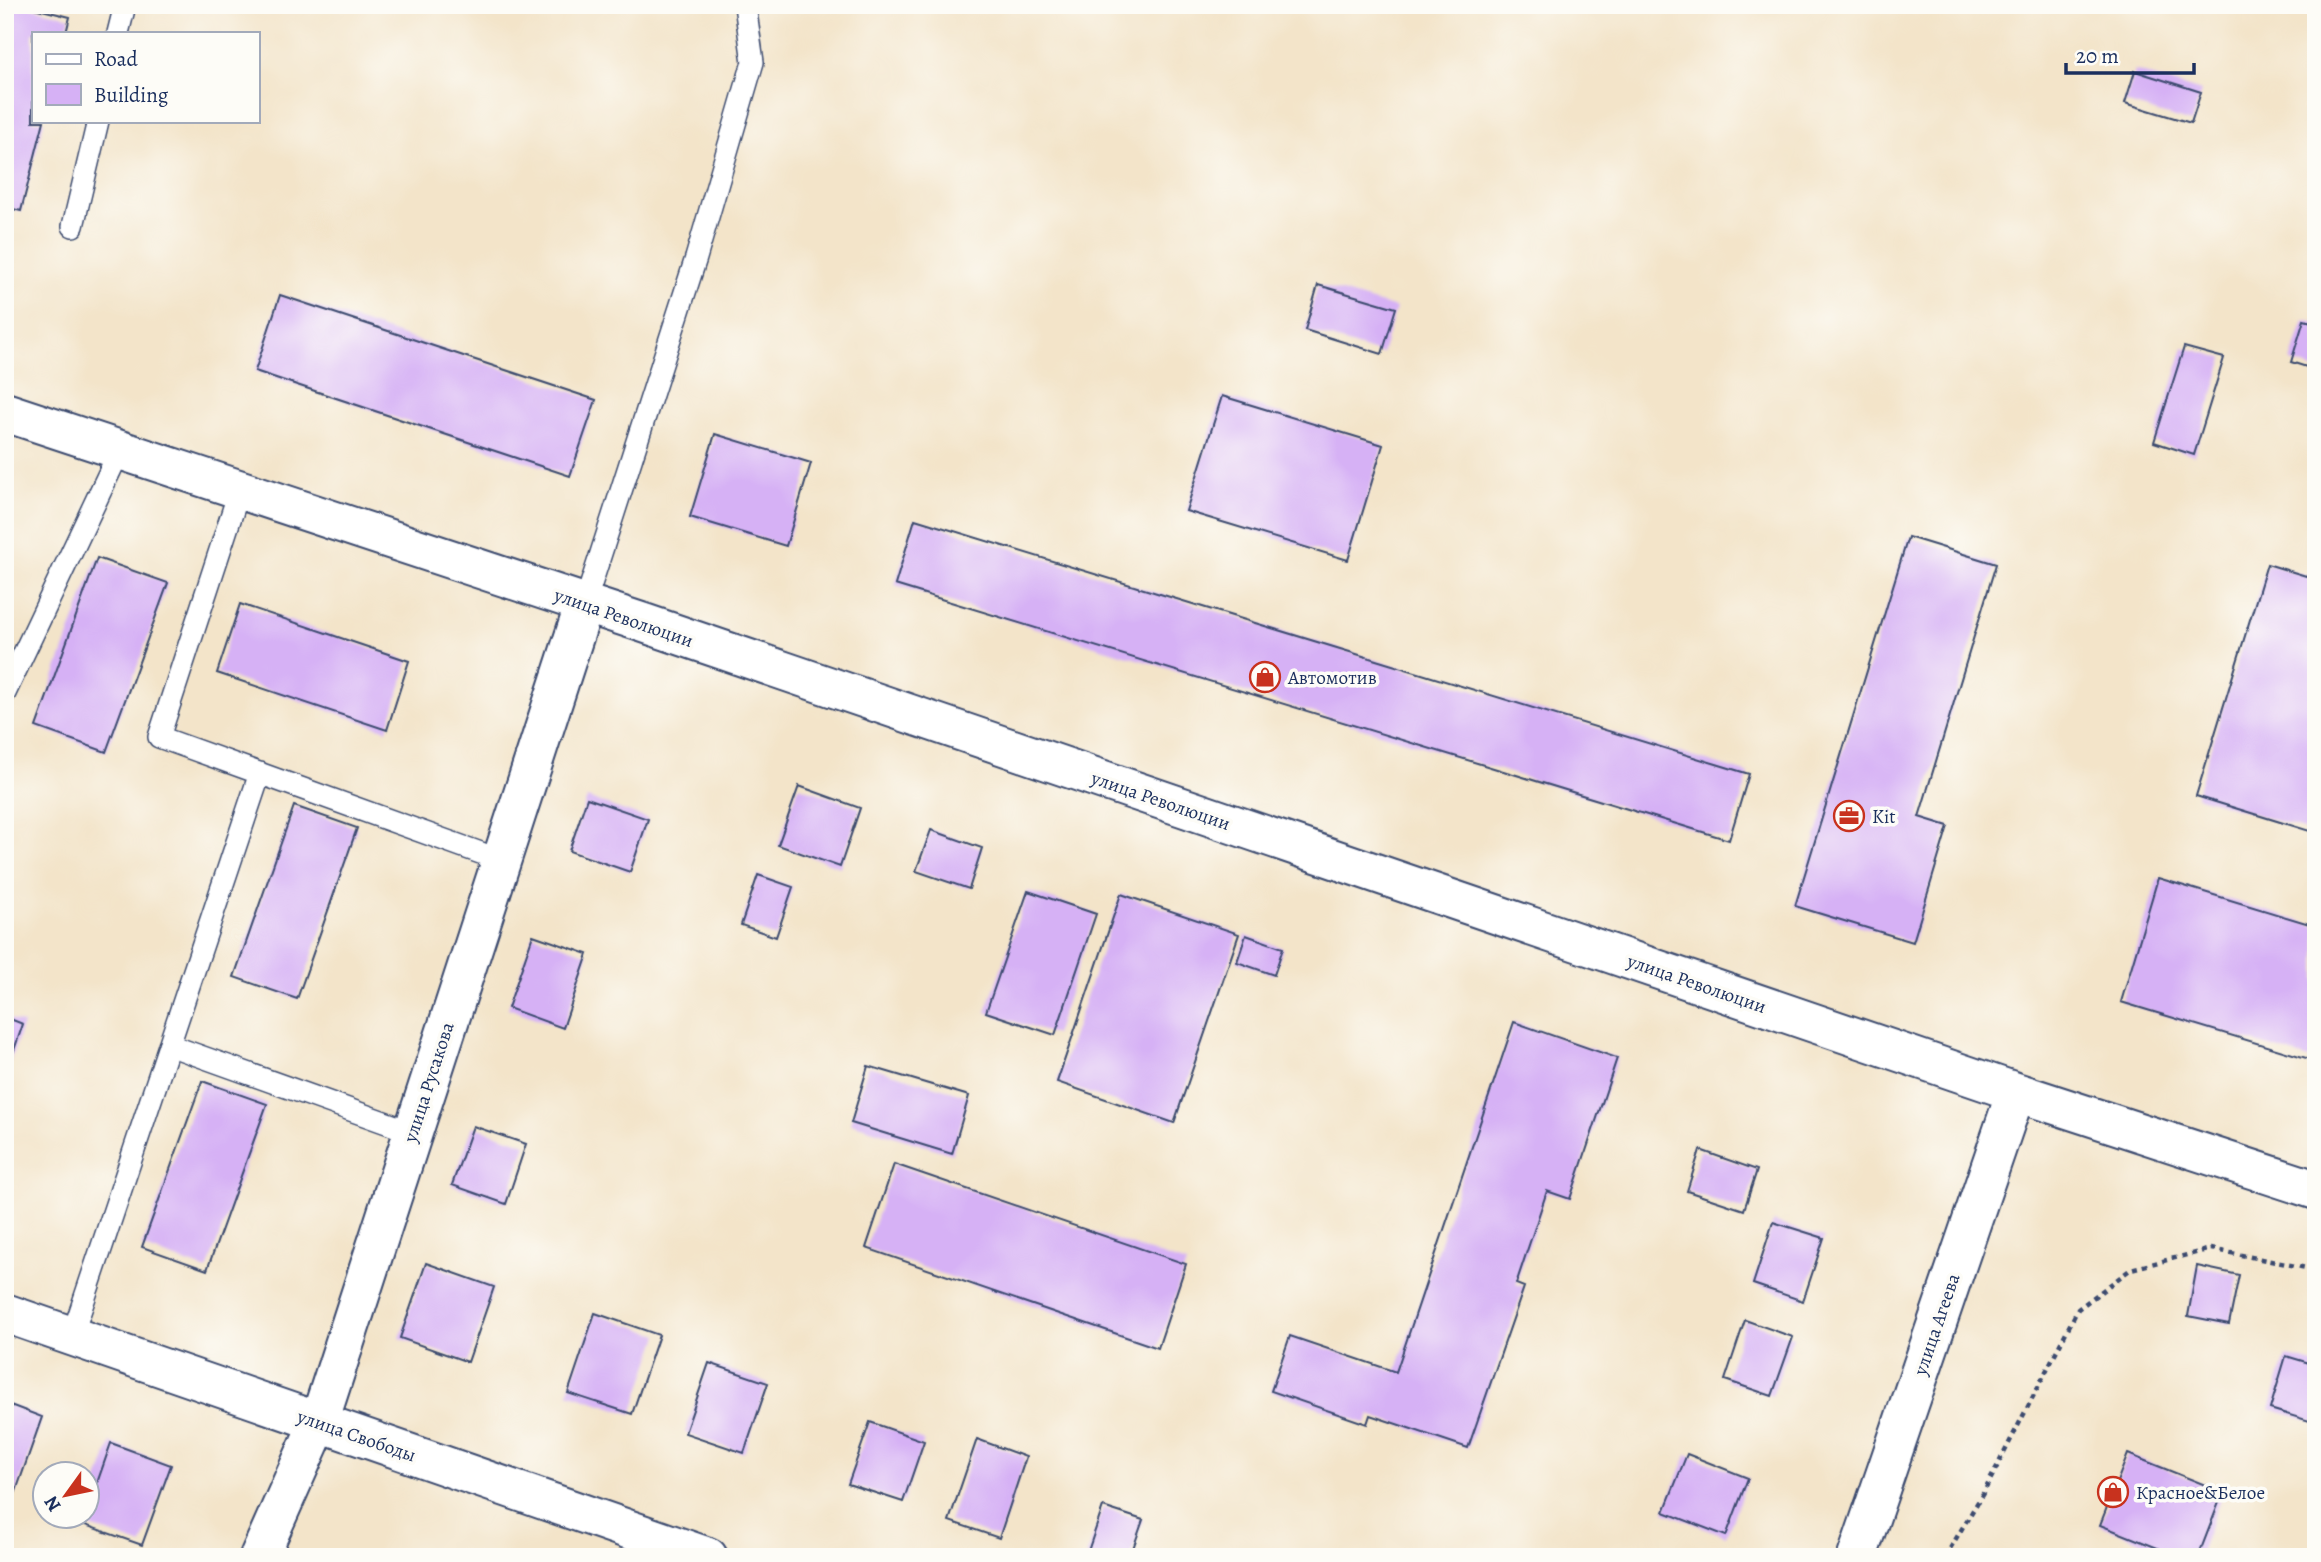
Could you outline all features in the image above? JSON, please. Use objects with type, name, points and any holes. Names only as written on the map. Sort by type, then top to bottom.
[{"type":"street","name":"улица Революции","points":[[5,412],[585,603],[2016,1092],[2316,1190]]},
{"type":"street","name":"улица Русакова","points":[[259,1557],[319,1422],[585,603]]},
{"type":"street","name":"улица Агеева","points":[[1857,1557],[2016,1092]]},
{"type":"street","name":"улица Свободы","points":[[5,1313],[708,1557]]},
{"type":"lane","points":[[118,32],[125,5]]},
{"type":"lane","points":[[585,603],[696,258],[752,62],[745,5]]},
{"type":"lane","points":[[73,226],[97,122]]},
{"type":"lane","points":[[5,693],[120,450]]},
{"type":"lane","points":[[240,489],[159,737],[500,860]]},
{"type":"lane","points":[[72,1336],[260,773]]},
{"type":"lane","points":[[169,1045],[412,1132]]},
{"type":"path","points":[[1945,1557],[1984,1490],[2078,1309],[2131,1269],[2211,1249],[2316,1270]]},
{"type":"building","points":[[5,5],[22,5],[70,17],[66,32],[32,32],[32,122],[44,122],[21,211],[5,207]]},
{"type":"building","points":[[2135,71],[2201,92],[2191,123],[2125,103]]},
{"type":"building","points":[[1318,285],[1396,308],[1382,354],[1305,330]]},
{"type":"building","points":[[280,295],[596,400],[570,476],[255,371]]},
{"type":"building","points":[[2304,320],[2316,323],[2316,370],[2291,362]]},
{"type":"building","points":[[2184,347],[2224,358],[2194,455],[2154,442]]},
{"type":"building","points":[[1222,396],[1383,445],[1348,560],[1186,511]]},
{"type":"building","points":[[715,434],[811,463],[786,546],[690,517]]},
{"type":"building","points":[[915,519],[1749,774],[1729,840],[895,585]]},
{"type":"building","points":[[1908,537],[1996,564],[1919,817],[1948,826],[1913,942],[1795,906]]},
{"type":"building","points":[[97,558],[168,583],[106,752],[36,727]]},
{"type":"building","points":[[2267,564],[2316,579],[2316,833],[2196,796]]},
{"type":"building","points":[[240,604],[409,661],[387,730],[217,673]]},
{"type":"building","points":[[799,786],[860,808],[840,867],[778,845]]},
{"type":"building","points":[[587,798],[648,819],[630,872],[569,851]]},
{"type":"building","points":[[294,806],[357,828],[297,999],[234,977]]},
{"type":"building","points":[[931,830],[982,848],[969,889],[916,871]]},
{"type":"building","points":[[758,875],[793,887],[776,937],[741,925]]},
{"type":"building","points":[[2158,878],[2316,926],[2316,1061],[2121,1002]]},
{"type":"building","points":[[1028,891],[1096,914],[1055,1035],[986,1012]]},
{"type":"building","points":[[1121,894],[1239,934],[1174,1123],[1057,1082]]},
{"type":"building","points":[[533,935],[588,954],[563,1028],[508,1008]]},
{"type":"building","points":[[1246,935],[1283,948],[1274,975],[1237,962]]},
{"type":"building","points":[[5,1017],[23,1024],[6,1073],[5,1073]]},
{"type":"building","points":[[1514,1022],[1617,1058],[1570,1199],[1547,1191],[1516,1284],[1524,1287],[1468,1448],[1370,1415],[1367,1424],[1271,1391],[1290,1336],[1396,1372]]},
{"type":"building","points":[[868,1066],[969,1096],[952,1154],[851,1123]]},
{"type":"building","points":[[202,1081],[267,1104],[207,1270],[142,1247]]},
{"type":"building","points":[[473,1126],[526,1144],[506,1204],[452,1185]]},
{"type":"building","points":[[1700,1150],[1757,1170],[1744,1210],[1687,1191]]},
{"type":"building","points":[[894,1164],[1186,1264],[1158,1348],[866,1248]]},
{"type":"building","points":[[1773,1222],[1824,1238],[1803,1301],[1753,1284]]},
{"type":"building","points":[[426,1263],[494,1287],[468,1362],[400,1338]]},
{"type":"building","points":[[2197,1266],[2239,1275],[2229,1324],[2188,1316]]},
{"type":"building","points":[[595,1313],[659,1335],[632,1414],[568,1393]]},
{"type":"building","points":[[1745,1320],[1793,1337],[1772,1396],[1725,1380]]},
{"type":"building","points":[[2286,1356],[2316,1365],[2316,1423],[2270,1409]]},
{"type":"building","points":[[709,1363],[768,1383],[744,1453],[685,1433]]},
{"type":"building","points":[[5,1403],[42,1417],[15,1494],[5,1490]]},
{"type":"building","points":[[870,1422],[924,1441],[903,1502],[848,1484]]},
{"type":"building","points":[[977,1439],[1026,1457],[999,1538],[949,1521]]},
{"type":"building","points":[[111,1443],[171,1465],[142,1545],[99,1530],[102,1530],[102,1469]]},
{"type":"building","points":[[1687,1454],[1748,1478],[1726,1536],[1664,1512]]},
{"type":"building","points":[[2128,1454],[2223,1492],[2198,1557],[2180,1557],[2100,1525]]},
{"type":"building","points":[[1103,1507],[1143,1520],[1130,1557],[1086,1557]]},
{"type":"place","name":"Автомотив","points":[[1265,677]]},
{"type":"place","name":"Kit","points":[[1849,816]]},
{"type":"place","name":"Красное&Белое","points":[[2113,1492]]}]
